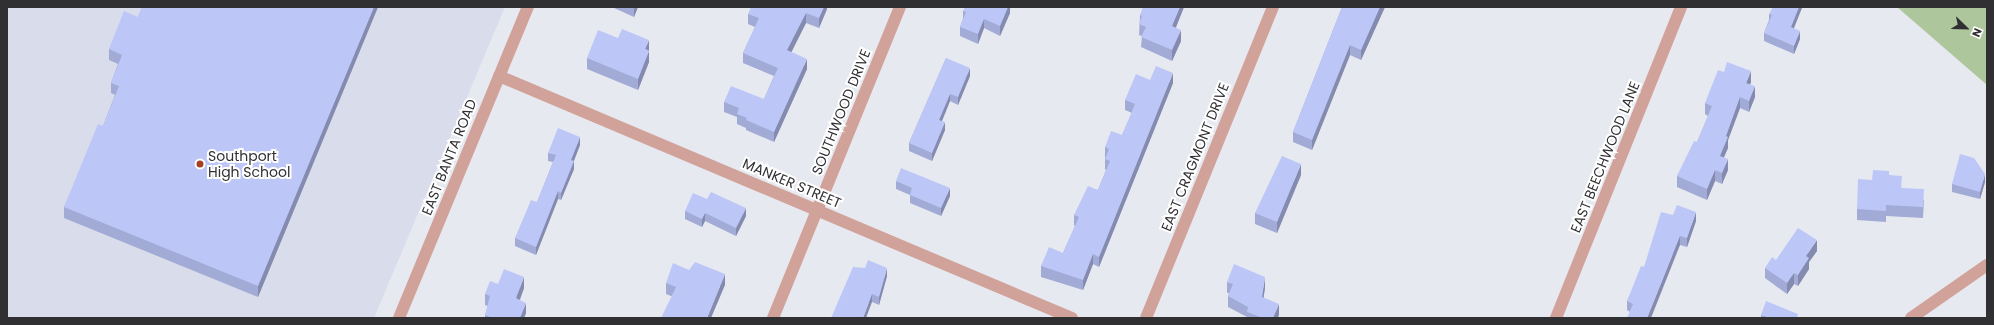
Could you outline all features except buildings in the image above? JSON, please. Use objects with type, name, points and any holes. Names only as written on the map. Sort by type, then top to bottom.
[{"type":"street","name":"EAST BANTA ROAD","points":[[399,318],[528,7]]},
{"type":"street","name":"SOUTHWOOD DRIVE","points":[[773,318],[900,7]]},
{"type":"street","name":"EAST CRAGMONT DRIVE","points":[[1146,318],[1273,7]]},
{"type":"street","name":"EAST BEECHWOOD LANE","points":[[1556,318],[1681,7]]},
{"type":"street","name":"MANKER STREET","points":[[499,76],[1072,318]]},
{"type":"street","points":[[1911,318],[1987,265]]},
{"type":"shaded area","points":[[7,7],[505,7],[374,318],[7,318]]},
{"type":"green space","points":[[1897,7],[1987,7],[1987,85]]},
{"type":"place","name":"Southport High School","points":[[200,164]]}]
